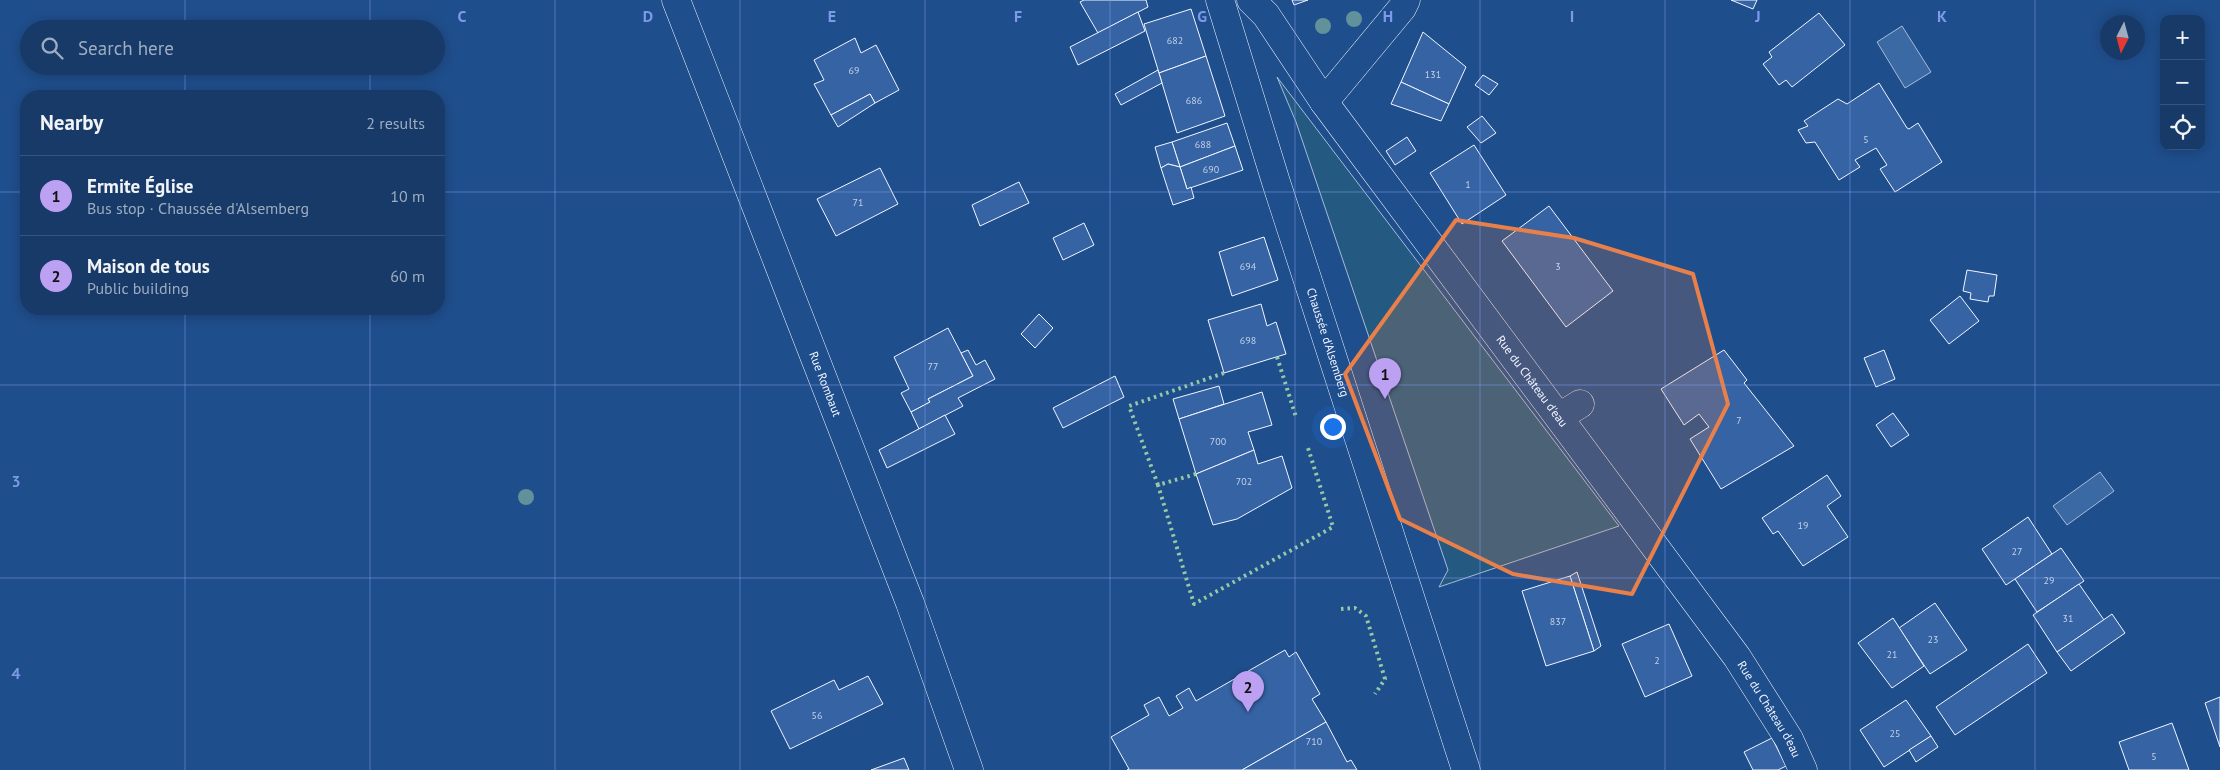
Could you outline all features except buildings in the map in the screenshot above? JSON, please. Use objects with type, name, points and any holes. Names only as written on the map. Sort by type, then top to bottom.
[{"type":"street","name":"Rue Rombaut","points":[[676,0],[910,603],[969,770]]},
{"type":"street","name":"Chaussée d'Alsemberg","points":[[1220,0],[1276,182],[1466,770]]},
{"type":"street","name":"Rue du Château d'eau","points":[[1251,0],[1266,15],[1324,102],[1569,410],[1737,657],[1789,739],[1803,770]]},
{"type":"street","points":[[1324,102],[1402,8],[1406,0]]},
{"type":"highlighted area","points":[[1456,220],[1574,238],[1693,274],[1728,404],[1632,594],[1513,574],[1400,519],[1345,374]]},
{"type":"shaded area","points":[[1902,26],[1931,72],[1905,88],[1877,42]]},
{"type":"shaded area","points":[[1277,77],[1619,526],[1439,587],[1448,570],[1296,122]]},
{"type":"shaded area","points":[[2100,472],[2114,491],[2067,525],[2053,506]]},
{"type":"hedge","points":[[1277,357],[1296,417]]},
{"type":"hedge","points":[[1158,485],[1129,406],[1224,373]]},
{"type":"hedge","points":[[1196,474],[1158,485],[1194,604],[1333,527],[1308,448]]},
{"type":"hedge","points":[[1341,609],[1355,608],[1366,616],[1385,679],[1375,694]]},
{"type":"place","name":"Ermite Église","points":[[1385,399]]},
{"type":"place","name":"Maison de tous","points":[[1248,712]]}]
